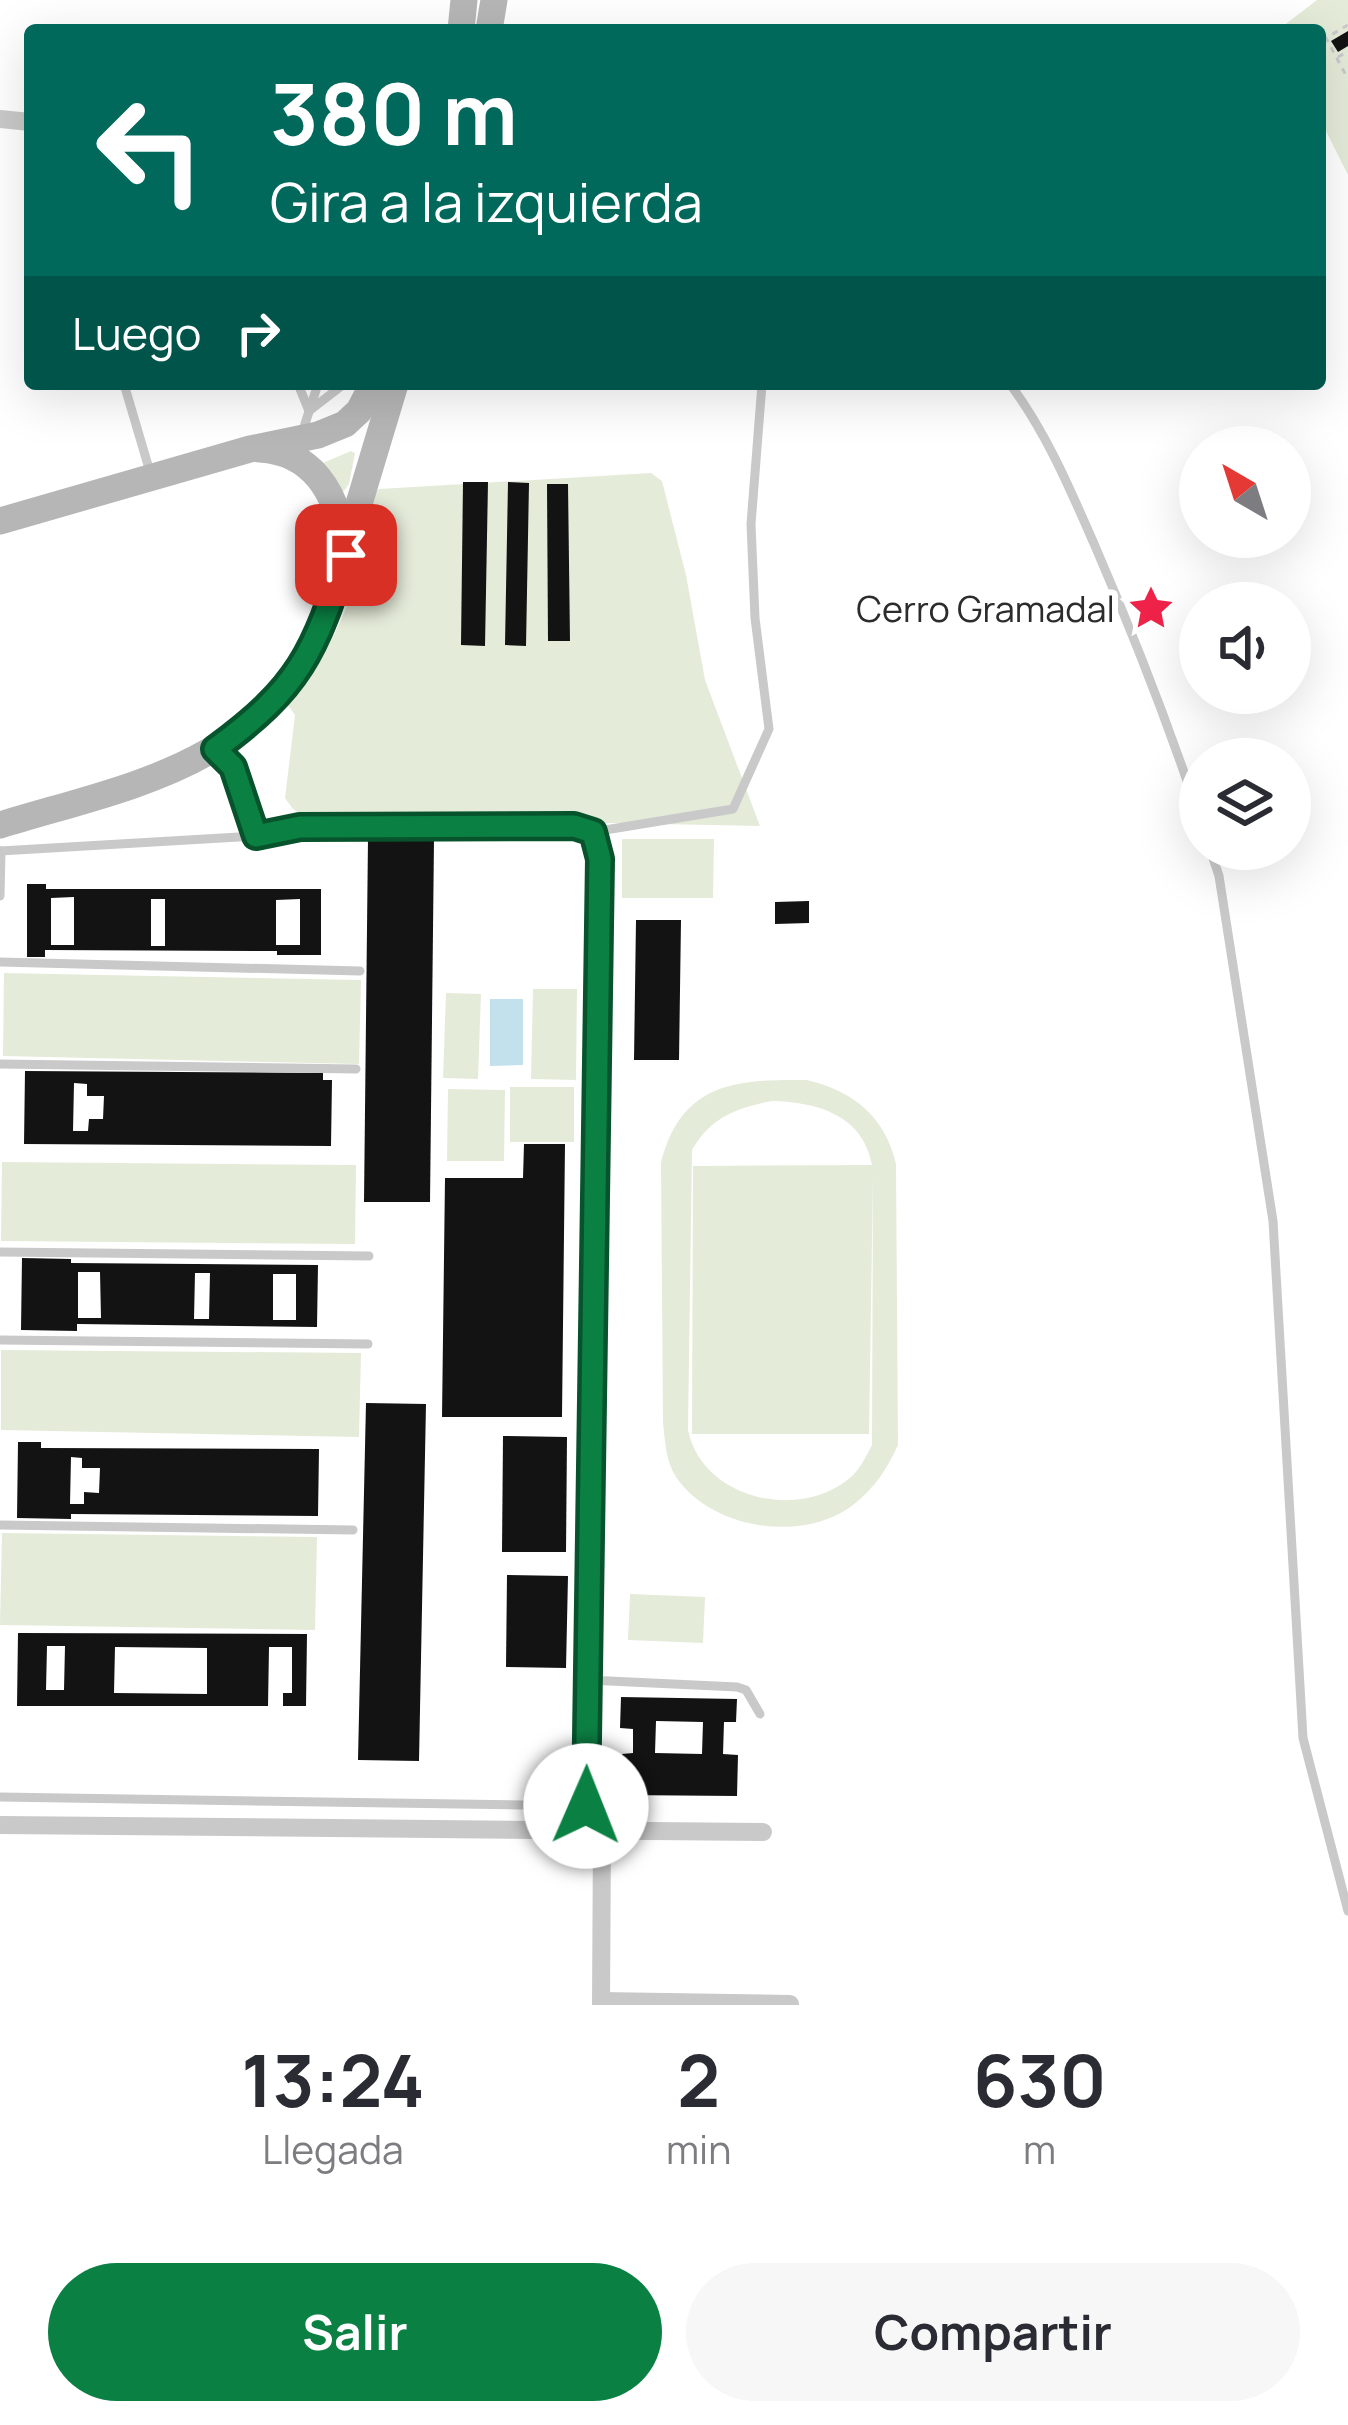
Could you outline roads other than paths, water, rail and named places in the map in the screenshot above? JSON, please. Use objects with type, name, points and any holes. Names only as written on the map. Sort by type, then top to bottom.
[{"type":"main road","points":[[0,521],[250,449],[305,424],[345,424],[359,411],[370,390]]},
{"type":"main road","points":[[0,825],[159,777],[215,749],[284,692],[306,660],[346,555],[392,390]]},
{"type":"main road","points":[[250,449],[276,450],[314,471],[339,507],[346,555]]},
{"type":"street","points":[[0,1826],[763,1832]]},
{"type":"street","points":[[602,1832],[601,2003],[790,2004]]},
{"type":"lane","points":[[126,390],[152,478]]},
{"type":"lane","points":[[299,390],[305,424]]},
{"type":"lane","points":[[305,424],[316,390]]},
{"type":"lane","points":[[305,424],[338,390]]},
{"type":"lane","points":[[0,896],[0,851],[256,836],[300,827],[574,826],[593,832],[733,809],[769,729],[755,618],[751,524],[762,390]]},
{"type":"lane","points":[[1014,390],[1038,422],[1084,520],[1137,641],[1179,760]]},
{"type":"lane","points":[[215,749],[233,767],[256,836]]},
{"type":"lane","points":[[0,1796],[586,1806],[600,859],[593,832]]},
{"type":"lane","points":[[1217,870],[1273,1221],[1303,1738],[1348,1911]]},
{"type":"lane","points":[[0,962],[360,971]]},
{"type":"lane","points":[[0,1064],[356,1069]]},
{"type":"lane","points":[[0,1252],[369,1256]]},
{"type":"lane","points":[[0,1340],[368,1344]]},
{"type":"lane","points":[[0,1526],[353,1530]]},
{"type":"lane","points":[[588,1680],[737,1687],[746,1690],[760,1714]]},
{"type":"water","points":[[490,999],[523,999],[523,1065],[490,1066]]},
{"type":"place","name":"Cerro Gramadal","points":[[1151,608]]}]
